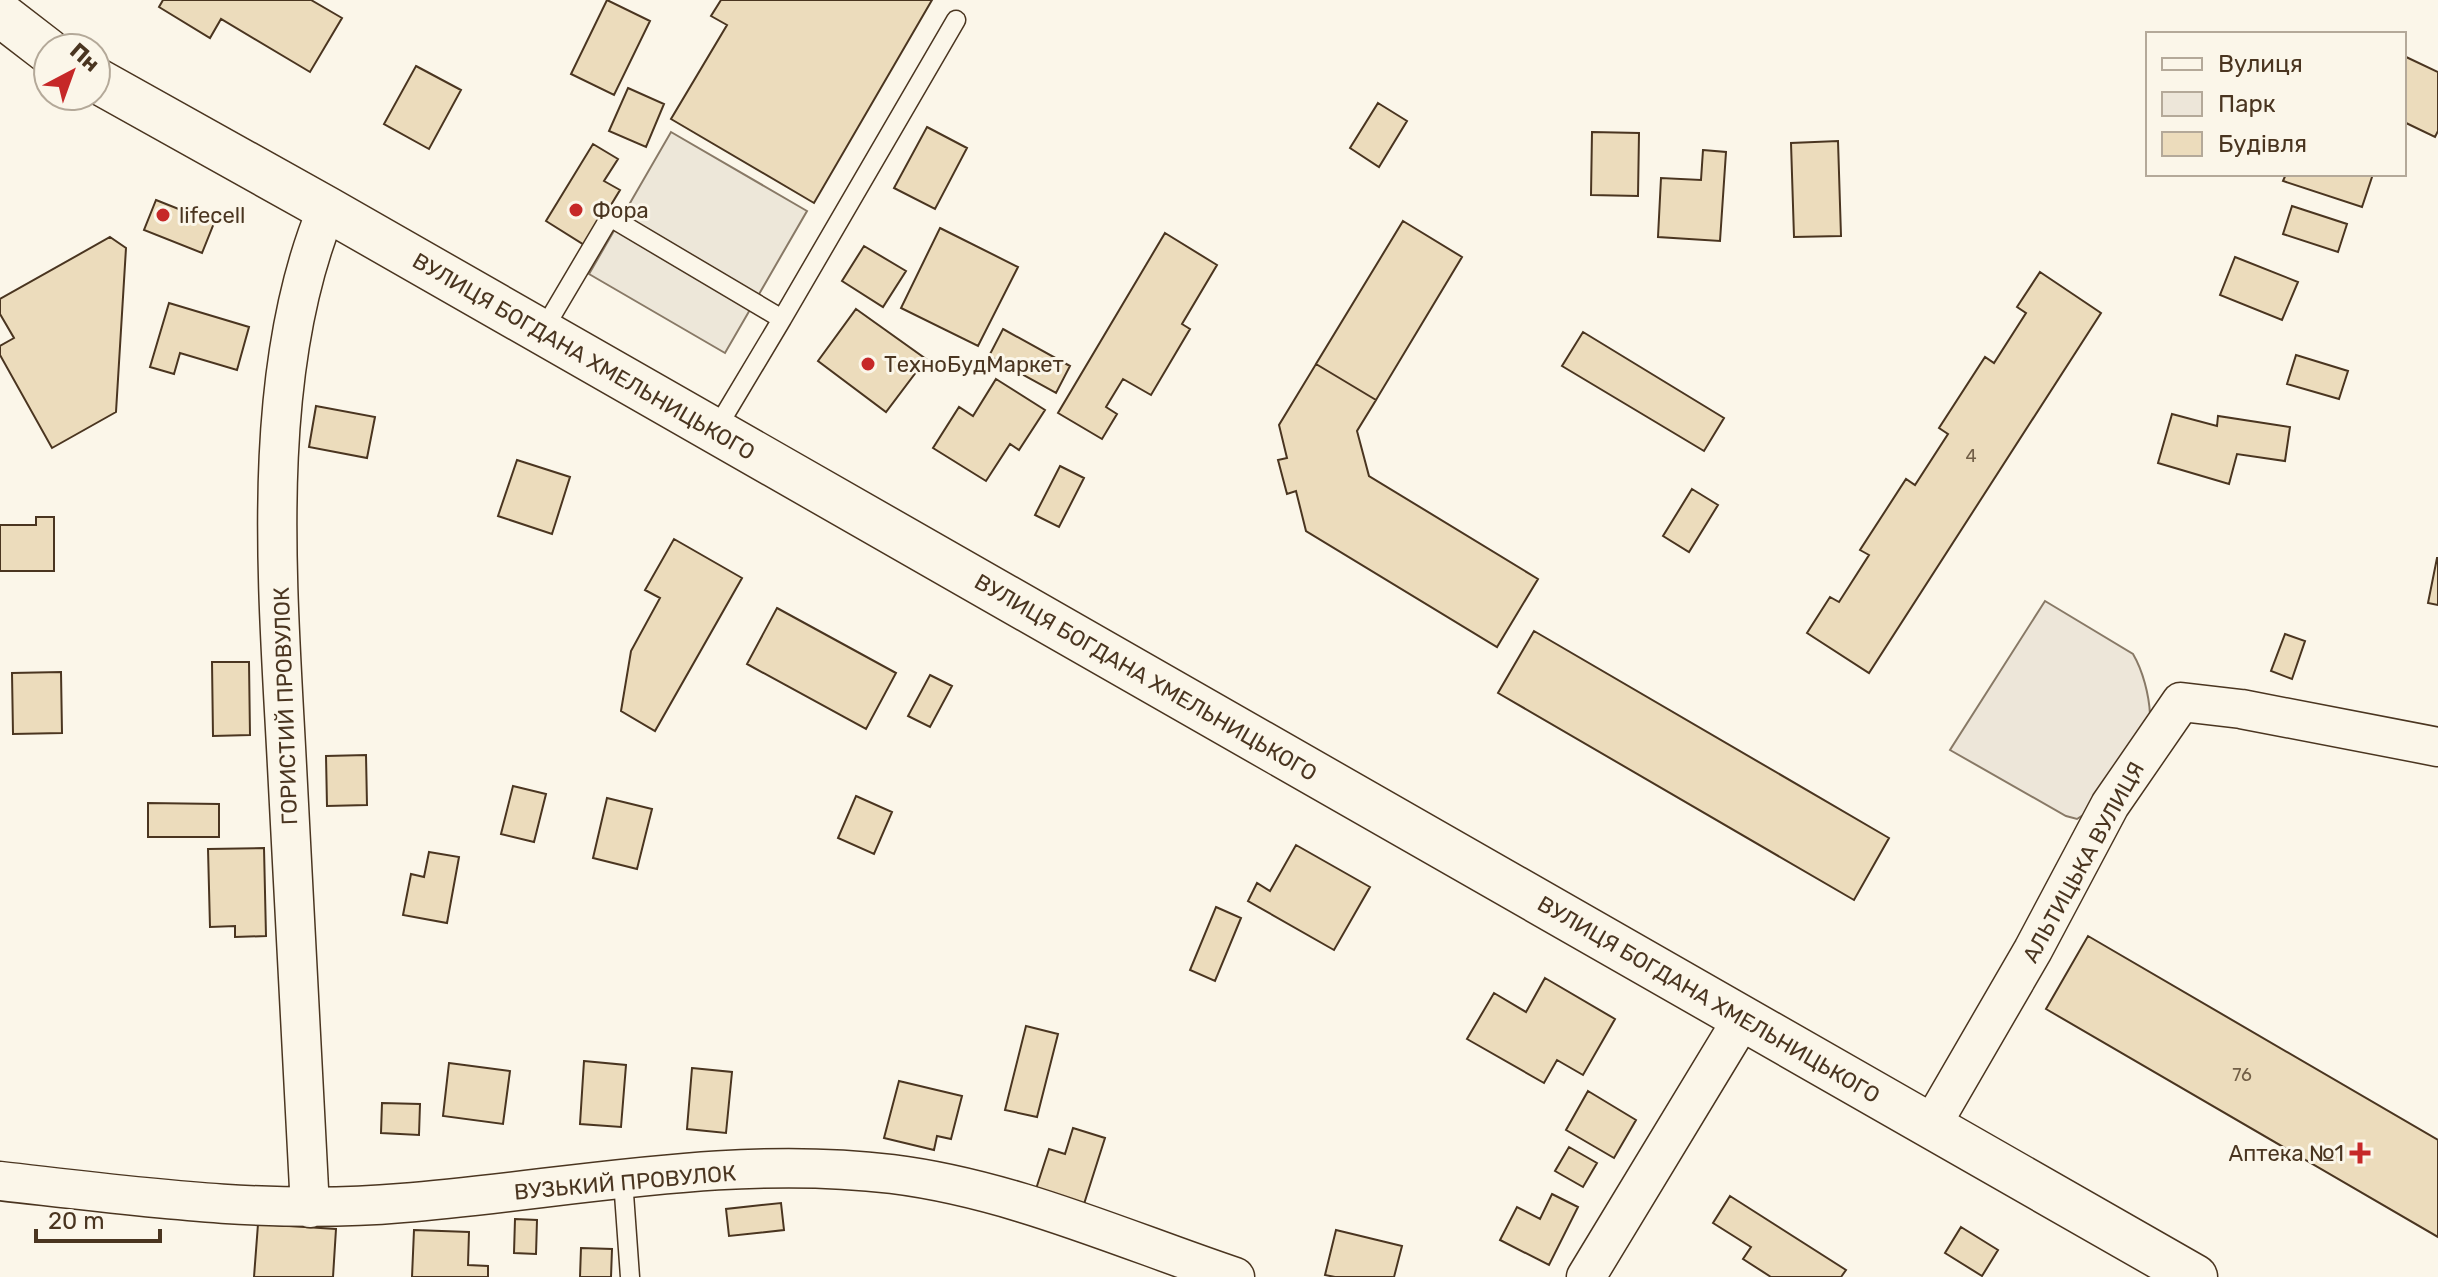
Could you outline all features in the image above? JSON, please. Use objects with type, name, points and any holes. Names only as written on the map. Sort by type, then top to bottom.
[{"type":"main road","name":"ВУЛИЦЯ БОГДАНА ХМЕЛЬНИЦЬКОГО","points":[[112,89],[2195,1277]]},
{"type":"street","name":"ГОРИСТИЙ ПРОВУЛОК","points":[[310,1208],[282,660],[278,522],[282,423],[296,304],[314,240],[327,209]]},
{"type":"street","name":"АЛЬТИЦЬКА ВУЛИЦЯ","points":[[1931,1126],[2033,950],[2110,805],[2181,702],[2241,709],[2438,747]]},
{"type":"street","points":[[1586,1277],[1743,1018]]},
{"type":"street","name":"ВУЗЬКИЙ ПРОВУЛОК","points":[[0,1181],[187,1201],[310,1208],[401,1204],[716,1172],[795,1169],[892,1174],[992,1194],[1069,1217],[1235,1277]]},
{"type":"lane","points":[[715,431],[956,20]]},
{"type":"lane","points":[[542,332],[610,217],[782,319]]},
{"type":"lane","points":[[623,1180],[630,1277]]},
{"type":"green space","points":[[2045,601],[2133,654],[2143,675],[2148,699],[2150,714],[2086,813],[2077,819],[2066,816],[1950,750]]},
{"type":"shaded area","points":[[671,132],[807,211],[725,353],[589,274]]},
{"type":"building","points":[[163,0],[311,0],[342,18],[310,72],[221,19],[210,38],[159,7]]},
{"type":"building","points":[[607,0],[650,21],[614,95],[571,74]]},
{"type":"building","points":[[721,0],[932,0],[814,203],[671,119],[727,25],[711,16]]},
{"type":"building","points":[[2406,57],[2438,72],[2438,131],[2435,137],[2406,123]]},
{"type":"building","points":[[416,66],[461,90],[429,149],[384,124]]},
{"type":"building","points":[[628,88],[664,104],[646,147],[609,131]]},
{"type":"building","points":[[1378,103],[1407,121],[1379,167],[1350,148]]},
{"type":"building","points":[[927,127],[967,148],[935,209],[894,188]]},
{"type":"building","points":[[1592,132],[1639,133],[1638,196],[1591,195]]},
{"type":"building","points":[[1838,141],[1841,236],[1794,237],[1791,143]]},
{"type":"building","points":[[593,144],[618,159],[604,181],[620,190],[586,246],[546,221]]},
{"type":"building","points":[[1703,150],[1726,152],[1720,241],[1658,237],[1661,178],[1701,180]]},
{"type":"building","points":[[2285,176],[2372,176],[2362,207],[2283,181]]},
{"type":"building","points":[[156,200],[214,223],[202,253],[144,230]]},
{"type":"building","points":[[2292,206],[2347,224],[2338,252],[2283,234]]},
{"type":"building","points":[[1403,221],[1462,257],[1376,400],[1316,364]]},
{"type":"building","points":[[940,228],[1018,267],[978,346],[901,308]]},
{"type":"building","points":[[1165,233],[1217,265],[1182,324],[1190,329],[1151,395],[1123,379],[1106,407],[1117,414],[1102,439],[1058,413]]},
{"type":"building","points":[[110,237],[126,248],[116,412],[52,448],[0,355],[0,346],[14,338],[0,314],[0,299]]},
{"type":"building","points":[[864,246],[906,271],[883,307],[842,281]]},
{"type":"building","points":[[2235,257],[2298,282],[2282,320],[2220,295]]},
{"type":"building","points":[[2040,272],[2101,313],[1869,673],[1807,633],[1830,597],[1839,602],[1869,555],[1860,550],[1906,479],[1915,485],[1948,434],[1939,428],[1985,357],[1994,363],[2026,313],[2017,307]]},
{"type":"building","points":[[169,303],[249,327],[237,370],[180,353],[174,374],[150,367]]},
{"type":"building","points":[[856,309],[926,359],[886,412],[818,361]]},
{"type":"building","points":[[1003,329],[1070,366],[1056,393],[989,356]]},
{"type":"building","points":[[1583,332],[1724,418],[1704,451],[1562,366]]},
{"type":"building","points":[[2296,355],[2348,371],[2339,399],[2287,384]]},
{"type":"building","points":[[1316,364],[1376,400],[1357,431],[1369,476],[1538,579],[1497,647],[1306,531],[1296,491],[1287,494],[1278,460],[1287,458],[1279,425]]},
{"type":"building","points":[[996,379],[1045,410],[1019,450],[1010,444],[986,481],[933,448],[959,407],[973,416]]},
{"type":"building","points":[[316,406],[375,417],[367,458],[309,447]]},
{"type":"building","points":[[2172,414],[2217,426],[2218,416],[2290,427],[2285,461],[2237,454],[2229,484],[2158,463]]},
{"type":"building","points":[[517,460],[570,477],[552,534],[498,516]]},
{"type":"building","points":[[1060,466],[1084,478],[1059,527],[1035,515]]},
{"type":"building","points":[[1692,489],[1718,505],[1689,552],[1663,536]]},
{"type":"building","points":[[36,517],[54,517],[54,571],[0,571],[0,525],[36,525]]},
{"type":"building","points":[[674,539],[742,578],[655,731],[621,711],[631,651],[660,598],[645,590]]},
{"type":"building","points":[[2438,558],[2438,605],[2428,603]]},
{"type":"building","points":[[777,608],[896,673],[866,729],[747,664]]},
{"type":"building","points":[[1534,631],[1889,838],[1854,900],[1498,693]]},
{"type":"building","points":[[2285,634],[2305,641],[2292,679],[2271,671]]},
{"type":"building","points":[[212,662],[249,662],[250,735],[213,736]]},
{"type":"building","points":[[61,672],[62,733],[13,734],[12,673]]},
{"type":"building","points":[[930,675],[952,686],[930,727],[908,716]]},
{"type":"building","points":[[366,755],[367,805],[327,806],[326,756]]},
{"type":"building","points":[[513,786],[546,794],[534,842],[501,834]]},
{"type":"building","points":[[856,796],[892,812],[874,854],[838,838]]},
{"type":"building","points":[[607,798],[652,809],[637,869],[593,858]]},
{"type":"building","points":[[148,803],[219,804],[219,837],[148,837]]},
{"type":"building","points":[[1296,845],[1370,887],[1334,950],[1248,901],[1257,883],[1270,891]]},
{"type":"building","points":[[264,848],[266,936],[235,937],[235,926],[210,927],[208,849]]},
{"type":"building","points":[[429,852],[459,857],[447,923],[403,915],[411,874],[424,877]]},
{"type":"building","points":[[1216,907],[1241,918],[1215,981],[1190,970]]},
{"type":"building","points":[[2088,936],[2438,1140],[2438,1237],[2046,1009]]},
{"type":"building","points":[[1545,978],[1615,1019],[1583,1075],[1557,1060],[1544,1083],[1467,1039],[1494,993],[1526,1012]]},
{"type":"building","points":[[1026,1026],[1058,1034],[1037,1117],[1005,1110]]},
{"type":"building","points":[[584,1061],[626,1065],[621,1127],[580,1124]]},
{"type":"building","points":[[449,1063],[510,1071],[503,1124],[443,1116]]},
{"type":"building","points":[[692,1068],[732,1072],[726,1133],[687,1129]]},
{"type":"building","points":[[899,1081],[962,1096],[951,1139],[937,1136],[934,1150],[884,1138]]},
{"type":"building","points":[[1588,1091],[1636,1120],[1614,1158],[1566,1130]]},
{"type":"building","points":[[382,1103],[420,1104],[419,1135],[381,1133]]},
{"type":"building","points":[[1073,1128],[1105,1138],[1084,1204],[1036,1189],[1049,1149],[1065,1154]]},
{"type":"building","points":[[1569,1147],[1597,1163],[1583,1187],[1555,1171]]},
{"type":"building","points":[[1552,1194],[1578,1207],[1549,1265],[1500,1240],[1517,1207],[1540,1219]]},
{"type":"building","points":[[1730,1196],[1846,1270],[1841,1277],[1771,1277],[1743,1259],[1751,1247],[1713,1223]]},
{"type":"building","points":[[781,1203],[784,1230],[729,1236],[726,1209]]},
{"type":"building","points":[[515,1219],[537,1220],[536,1254],[514,1253]]},
{"type":"building","points":[[258,1224],[336,1229],[333,1277],[254,1277]]},
{"type":"building","points":[[1961,1227],[1998,1250],[1982,1276],[1945,1253]]},
{"type":"building","points":[[414,1230],[469,1232],[468,1265],[488,1266],[488,1277],[412,1277]]},
{"type":"building","points":[[1336,1230],[1402,1246],[1394,1277],[1325,1275]]},
{"type":"building","points":[[581,1248],[612,1249],[611,1277],[580,1277]]},
{"type":"place","name":"Фора","points":[[576,210]]},
{"type":"place","name":"lifecell","points":[[163,215]]},
{"type":"place","name":"ТехноБудМаркет","points":[[868,364]]},
{"type":"place","name":"Аптека №1","points":[[2360,1153]]}]
